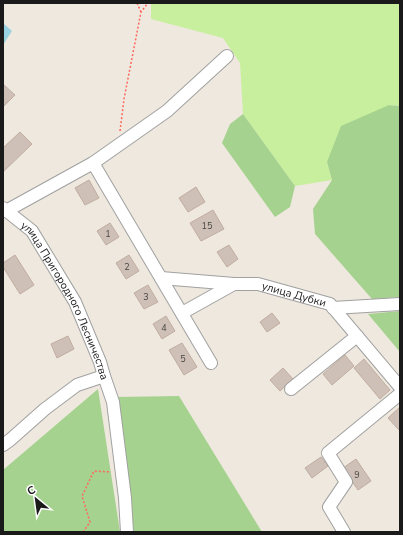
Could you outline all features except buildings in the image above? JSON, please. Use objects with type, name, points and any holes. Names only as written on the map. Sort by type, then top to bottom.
[{"type":"street","points":[[5,210],[93,163],[167,111],[227,56]]},
{"type":"street","points":[[93,163],[212,363]]},
{"type":"street","name":"улица Пригородного Лесничества","points":[[3,445],[45,409],[77,385],[104,376],[100,362],[75,302],[32,231],[5,210]]},
{"type":"street","points":[[161,278],[234,284]]},
{"type":"street","name":"улица Дубки","points":[[182,314],[234,284],[258,284],[330,304],[400,387]]},
{"type":"street","points":[[334,308],[400,304]]},
{"type":"street","points":[[291,389],[357,336]]},
{"type":"street","points":[[104,376],[113,402],[122,472],[127,532]]},
{"type":"street","points":[[344,532],[329,507],[346,482],[328,453],[400,394]]},
{"type":"path","points":[[137,3],[141,12]]},
{"type":"path","points":[[120,130],[124,98],[141,12],[148,3]]},
{"type":"path","points":[[83,532],[90,522],[82,496],[94,471],[122,472]]},
{"type":"green space","points":[[151,3],[400,3],[400,106],[389,105],[327,162],[332,180],[295,186],[243,114],[240,63],[223,38],[151,19]]},
{"type":"green space","points":[[389,105],[400,106],[400,297],[372,299],[315,234],[313,209],[332,180],[327,162],[341,126]]},
{"type":"green space","points":[[243,114],[295,186],[290,207],[275,217],[222,143],[230,124]]},
{"type":"green space","points":[[400,311],[400,352],[368,314]]},
{"type":"green space","points":[[98,389],[120,532],[3,532],[3,470]]},
{"type":"green space","points":[[179,396],[262,532],[134,532],[116,397]]},
{"type":"water","points":[[3,23],[12,31],[3,45]]}]
